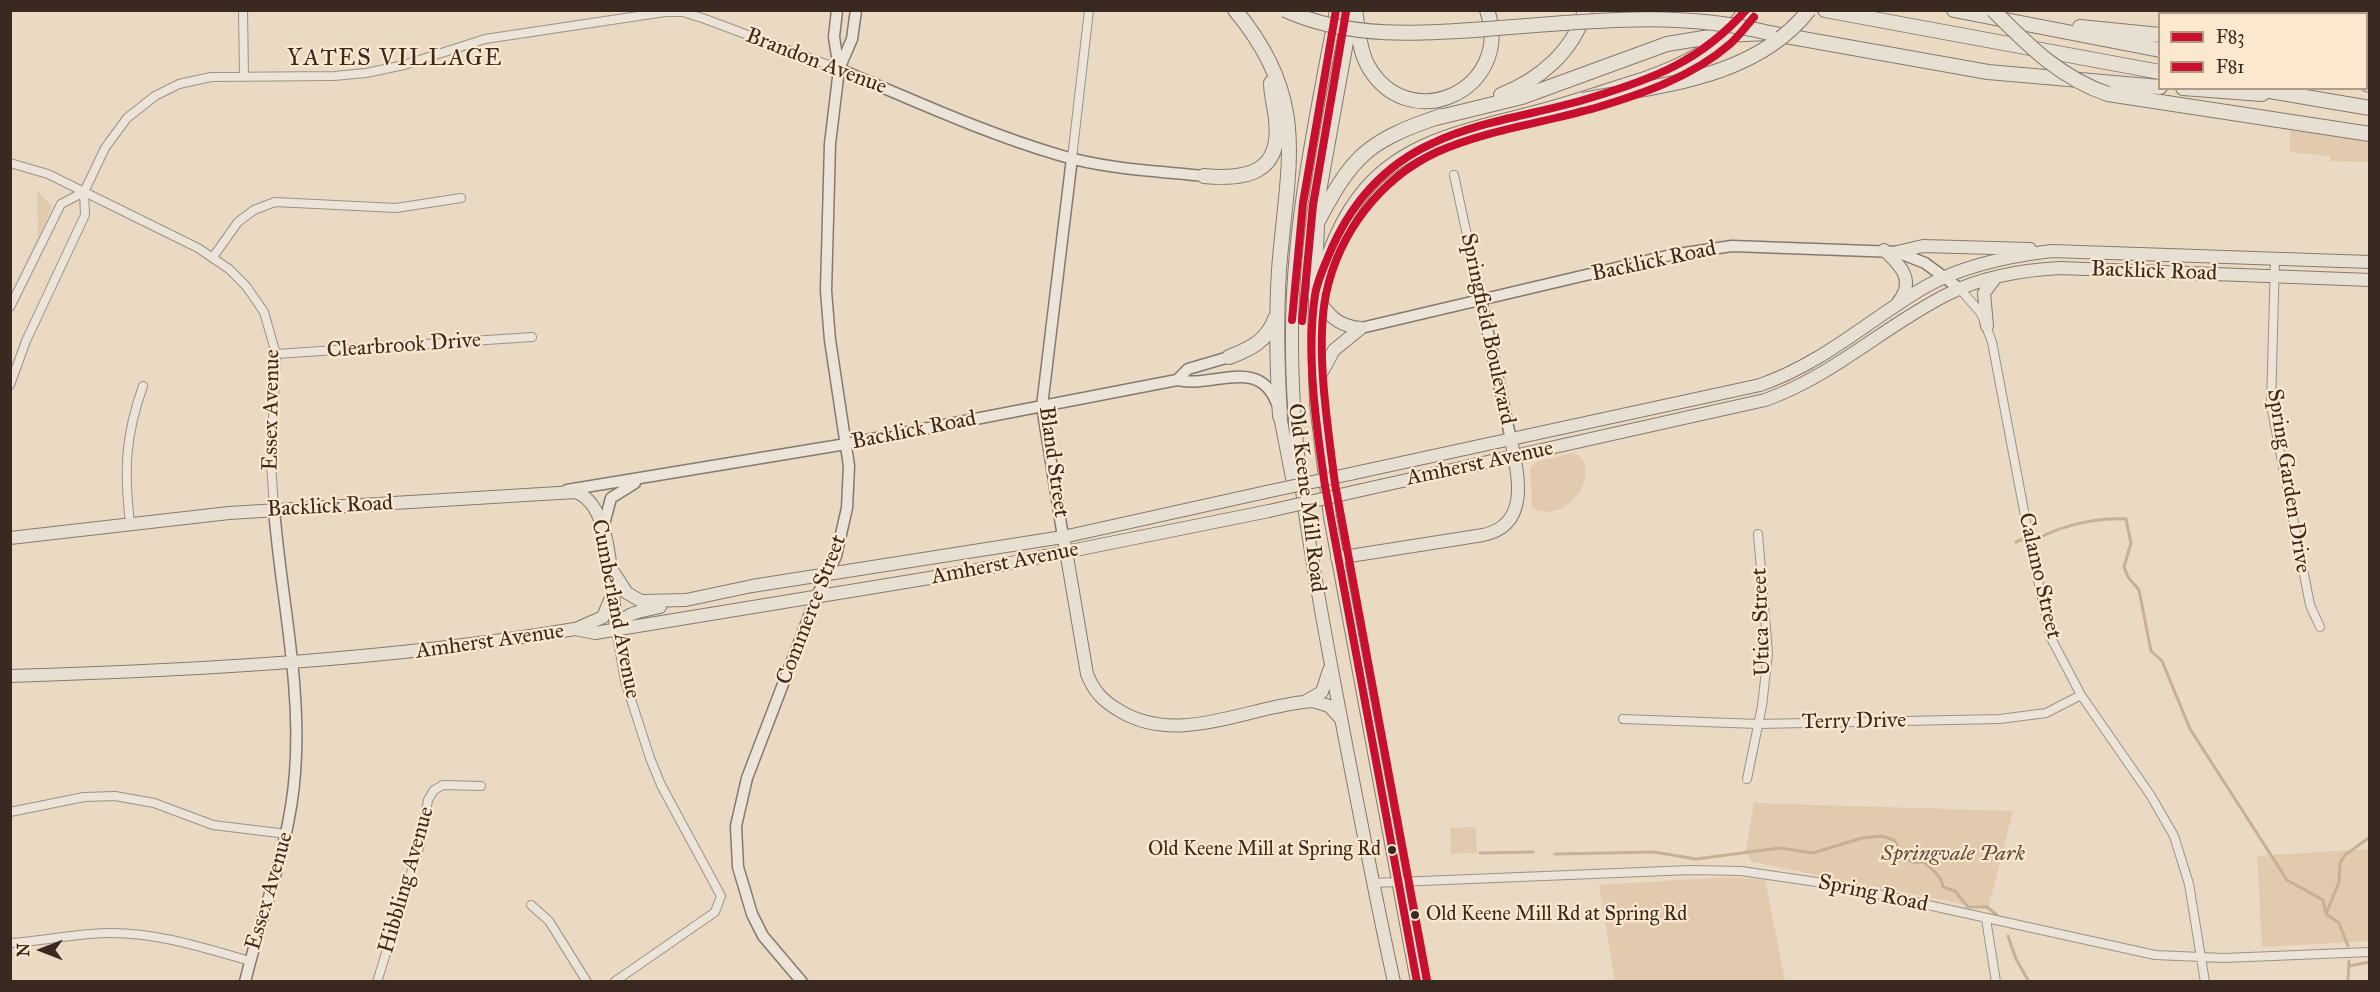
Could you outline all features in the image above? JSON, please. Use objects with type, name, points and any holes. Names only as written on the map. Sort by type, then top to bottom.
[{"type":"highway","points":[[1235,10],[1271,66],[1285,104],[1290,150],[1276,314],[1280,416]]},
{"type":"highway","points":[[1285,10],[1337,27],[1380,32],[1422,33],[1659,19],[1719,22],[1768,33],[1988,72],[2158,87]]},
{"type":"highway","points":[[1354,10],[1362,52],[1377,78],[1397,96],[1427,102],[1461,92],[1479,77],[1489,56],[1491,45],[1487,10]]},
{"type":"highway","points":[[1317,223],[1335,188],[1358,159],[1389,136],[1492,99],[1528,82],[1561,55],[1579,30],[1585,10]]},
{"type":"highway","points":[[1315,295],[1332,245],[1346,217],[1366,189],[1390,166],[1437,140],[1583,100],[1659,74],[1696,57],[1722,39],[1746,10]]},
{"type":"highway","points":[[1583,100],[1678,82],[1740,63],[1774,46],[1792,31],[1809,10]]},
{"type":"highway","points":[[1825,10],[2158,72]]},
{"type":"highway","points":[[1954,10],[2158,50]]},
{"type":"highway","points":[[1993,10],[2058,70],[2082,84],[2108,94],[2370,134]]},
{"type":"highway","points":[[2018,23],[2158,35]]},
{"type":"highway","points":[[1432,119],[1541,91],[1667,44],[1702,37],[1768,33]]},
{"type":"highway","points":[[1204,176],[1240,177],[1260,170],[1268,163],[1274,151],[1277,123],[1270,86],[1271,66]]},
{"type":"highway","points":[[2211,90],[2294,96]]},
{"type":"highway","points":[[2262,90],[2370,108]]},
{"type":"highway","points":[[1229,357],[1262,340],[1270,333],[1276,314]]},
{"type":"main road","name":"Commerce Street","points":[[802,981],[768,944],[752,914],[738,867],[736,826],[747,778],[816,598],[838,548],[848,508],[849,466],[830,340],[826,284],[830,144],[839,69],[834,38],[837,10]]},
{"type":"main road","name":"Commerce Street","points":[[839,69],[852,39],[856,10]]},
{"type":"main road","name":"Old Keene Mill Road","points":[[1336,10],[1306,182],[1293,291],[1294,420],[1305,532],[1394,981]]},
{"type":"main road","name":"Old Keene Mill Road","points":[[1354,10],[1322,176],[1317,223],[1315,386],[1323,474],[1337,558],[1374,742],[1417,981]]},
{"type":"main road","name":"Brandon Avenue","points":[[839,69],[951,116],[1072,158],[1204,176]]},
{"type":"main road","name":"Bland Street","points":[[1072,158],[1042,405],[1088,674],[1096,693],[1107,703],[1138,720],[1175,726],[1304,702]]},
{"type":"main road","points":[[1894,307],[1904,292],[1907,280],[1890,251],[1930,245],[2052,251]]},
{"type":"main road","name":"Backlick Road","points":[[1361,328],[1671,255],[1748,246],[1890,251],[1917,258],[1960,289],[1996,277],[2060,268],[2370,280]]},
{"type":"main road","name":"Backlick Road","points":[[1945,277],[2002,258],[2052,251],[2370,262]]},
{"type":"main road","name":"Amherst Avenue","points":[[609,563],[620,586],[634,598],[648,602],[686,600],[1063,537],[1769,382],[1830,352],[1894,307],[1945,277]]},
{"type":"main road","points":[[1987,326],[1984,293],[1996,277]]},
{"type":"main road","name":"Amherst Avenue","points":[[10,676],[186,671],[291,664],[443,650],[575,629],[595,633],[816,598],[1067,553],[1745,406],[1780,395],[1827,372],[1916,312],[1960,289]]},
{"type":"main road","points":[[1315,295],[1333,320],[1347,327],[1361,328]]},
{"type":"main road","name":"Springfield Boulevard","points":[[1337,558],[1498,531],[1508,522],[1516,507],[1518,482],[1481,300]]},
{"type":"main road","points":[[1315,386],[1329,356],[1361,328]]},
{"type":"main road","name":"Backlick Road","points":[[1177,380],[1188,369],[1229,357]]},
{"type":"main road","name":"Backlick Road","points":[[10,538],[130,523],[274,509],[510,497],[567,490],[846,444],[1177,380],[1189,383],[1234,376],[1252,378],[1268,388],[1274,396],[1280,416]]},
{"type":"main road","points":[[1280,416],[1305,532]]},
{"type":"main road","name":"Backlick Road","points":[[603,528],[611,498],[621,490],[650,478]]},
{"type":"main road","name":"Cumberland Avenue","points":[[567,490],[579,493],[590,500],[603,528],[616,630]]},
{"type":"main road","name":"Essex Avenue","points":[[245,981],[287,834],[295,780],[297,732],[274,509]]},
{"type":"main road","points":[[575,629],[607,613],[611,592]]},
{"type":"main road","points":[[616,630],[621,620],[628,615],[686,600]]},
{"type":"main road","points":[[1304,702],[1324,689],[1330,660]]},
{"type":"main road","points":[[1304,702],[1329,706],[1342,722]]},
{"type":"street","points":[[243,10],[244,77]]},
{"type":"street","name":"Bland Street","points":[[1072,158],[1089,10]]},
{"type":"street","name":"Brandon Avenue","points":[[84,192],[113,135],[144,103],[165,90],[189,81],[366,73],[404,65],[485,39],[665,12],[683,12],[705,19],[839,69]]},
{"type":"street","name":"Essex Avenue","points":[[10,163],[38,170],[213,257],[234,273],[256,299],[270,328],[276,354],[271,463],[274,509]]},
{"type":"street","name":"Springfield Boulevard","points":[[1454,174],[1481,300]]},
{"type":"street","points":[[10,307],[62,204],[84,192],[85,215],[26,341],[10,385]]},
{"type":"street","points":[[213,257],[238,222],[254,210],[275,202],[396,208],[461,198]]},
{"type":"street","name":"Spring Garden Drive","points":[[2275,260],[2272,413],[2310,605],[2320,627]]},
{"type":"street","name":"Calamo Street","points":[[1960,289],[1977,307],[1987,326],[2044,616],[2060,658],[2081,695],[2151,796],[2174,836],[2189,884],[2205,981]]},
{"type":"street","name":"Clearbrook Drive","points":[[276,354],[532,337]]},
{"type":"street","points":[[130,523],[125,480],[126,452],[133,413],[143,386]]},
{"type":"street","name":"Utica Street","points":[[1747,779],[1758,724],[1768,653],[1758,534]]},
{"type":"street","name":"Cumberland Avenue","points":[[614,981],[715,912],[720,902],[719,890],[666,795],[650,758],[626,681],[616,630]]},
{"type":"street","name":"Terry Drive","points":[[1623,719],[1758,724],[2021,718],[2053,711],[2081,695]]},
{"type":"street","name":"Hibbling Avenue","points":[[377,981],[389,949],[420,844],[428,800],[434,790],[443,785],[481,786]]},
{"type":"street","points":[[10,812],[84,797],[115,796],[154,803],[213,825],[287,834]]},
{"type":"street","name":"Spring Road","points":[[1373,883],[1397,880],[1680,870],[1741,871],[1837,885],[2155,955],[2201,958],[2370,952]]},
{"type":"street","points":[[531,905],[549,921],[587,981]]},
{"type":"street","points":[[1986,919],[1996,981]]},
{"type":"street","points":[[10,943],[93,934],[128,934],[184,942],[250,961]]},
{"type":"green space","points":[[2290,130],[2369,141],[2369,162],[2330,161],[2330,156],[2290,152]]},
{"type":"green space","points":[[37,190],[52,207],[38,240]]},
{"type":"green space","points":[[1573,453],[1582,459],[1586,469],[1579,492],[1571,502],[1559,509],[1546,512],[1532,508],[1530,468],[1536,462]]},
{"type":"green space","name":"Springvale Park","points":[[1754,803],[2013,811],[1988,909],[1752,862],[1746,851]]},
{"type":"green space","points":[[1476,827],[1477,853],[1451,854],[1450,828]]},
{"type":"green space","points":[[2369,849],[2369,941],[2262,947],[2257,856]]},
{"type":"green space","points":[[1729,877],[1765,880],[1785,981],[1615,981],[1599,885]]},
{"type":"waterway","points":[[2039,538],[2081,523],[2104,519],[2126,519],[2131,543],[2124,567],[2128,577],[2139,590],[2151,651],[2162,661],[2190,729],[2287,880],[2323,900],[2326,914]]},
{"type":"waterway","points":[[2016,542],[2023,539]]},
{"type":"waterway","points":[[1555,854],[1654,852],[1696,859],[1780,848],[1813,853],[1862,838],[1882,836],[1894,840],[1906,859],[1915,863],[1923,862],[1938,876],[1943,887],[1955,891],[1968,907],[1987,907],[1997,915]]},
{"type":"waterway","points":[[2326,914],[2339,882],[2340,863],[2345,855],[2370,837]]},
{"type":"waterway","points":[[1480,853],[1533,852]]},
{"type":"waterway","points":[[2326,914],[2339,923],[2348,946]]},
{"type":"waterway","points":[[2008,936],[2016,959],[2029,982]]},
{"type":"waterway","points":[[2348,982],[2349,961]]},
{"type":"waterway","points":[[2349,966],[2370,962]]},
{"type":"transit line","name":"F83","points":[[1292,320],[1303,203],[1336,10]]},
{"type":"transit line","name":"F83","points":[[1417,982],[1325,486],[1312,366],[1312,318],[1319,280],[1336,238],[1357,204],[1383,175],[1415,152],[1451,135],[1490,123],[1571,104],[1655,75],[1675,66],[1712,43],[1746,10]]},
{"type":"transit line","name":"F81","points":[[1302,321],[1313,205],[1346,12]]},
{"type":"transit line","name":"F81","points":[[1427,980],[1335,484],[1322,364],[1323,316],[1332,271],[1341,249],[1365,210],[1398,176],[1417,163],[1456,144],[1495,132],[1595,108],[1666,83],[1715,56],[1733,41],[1754,17]]},
{"type":"place","name":"Old Keene Mill at Spring Rd","points":[[1392,850]]},
{"type":"place","name":"Old Keene Mill Rd at Spring Rd","points":[[1415,915]]},
{"type":"district","name":"YATES VILLAGE","points":[[395,59]]}]
